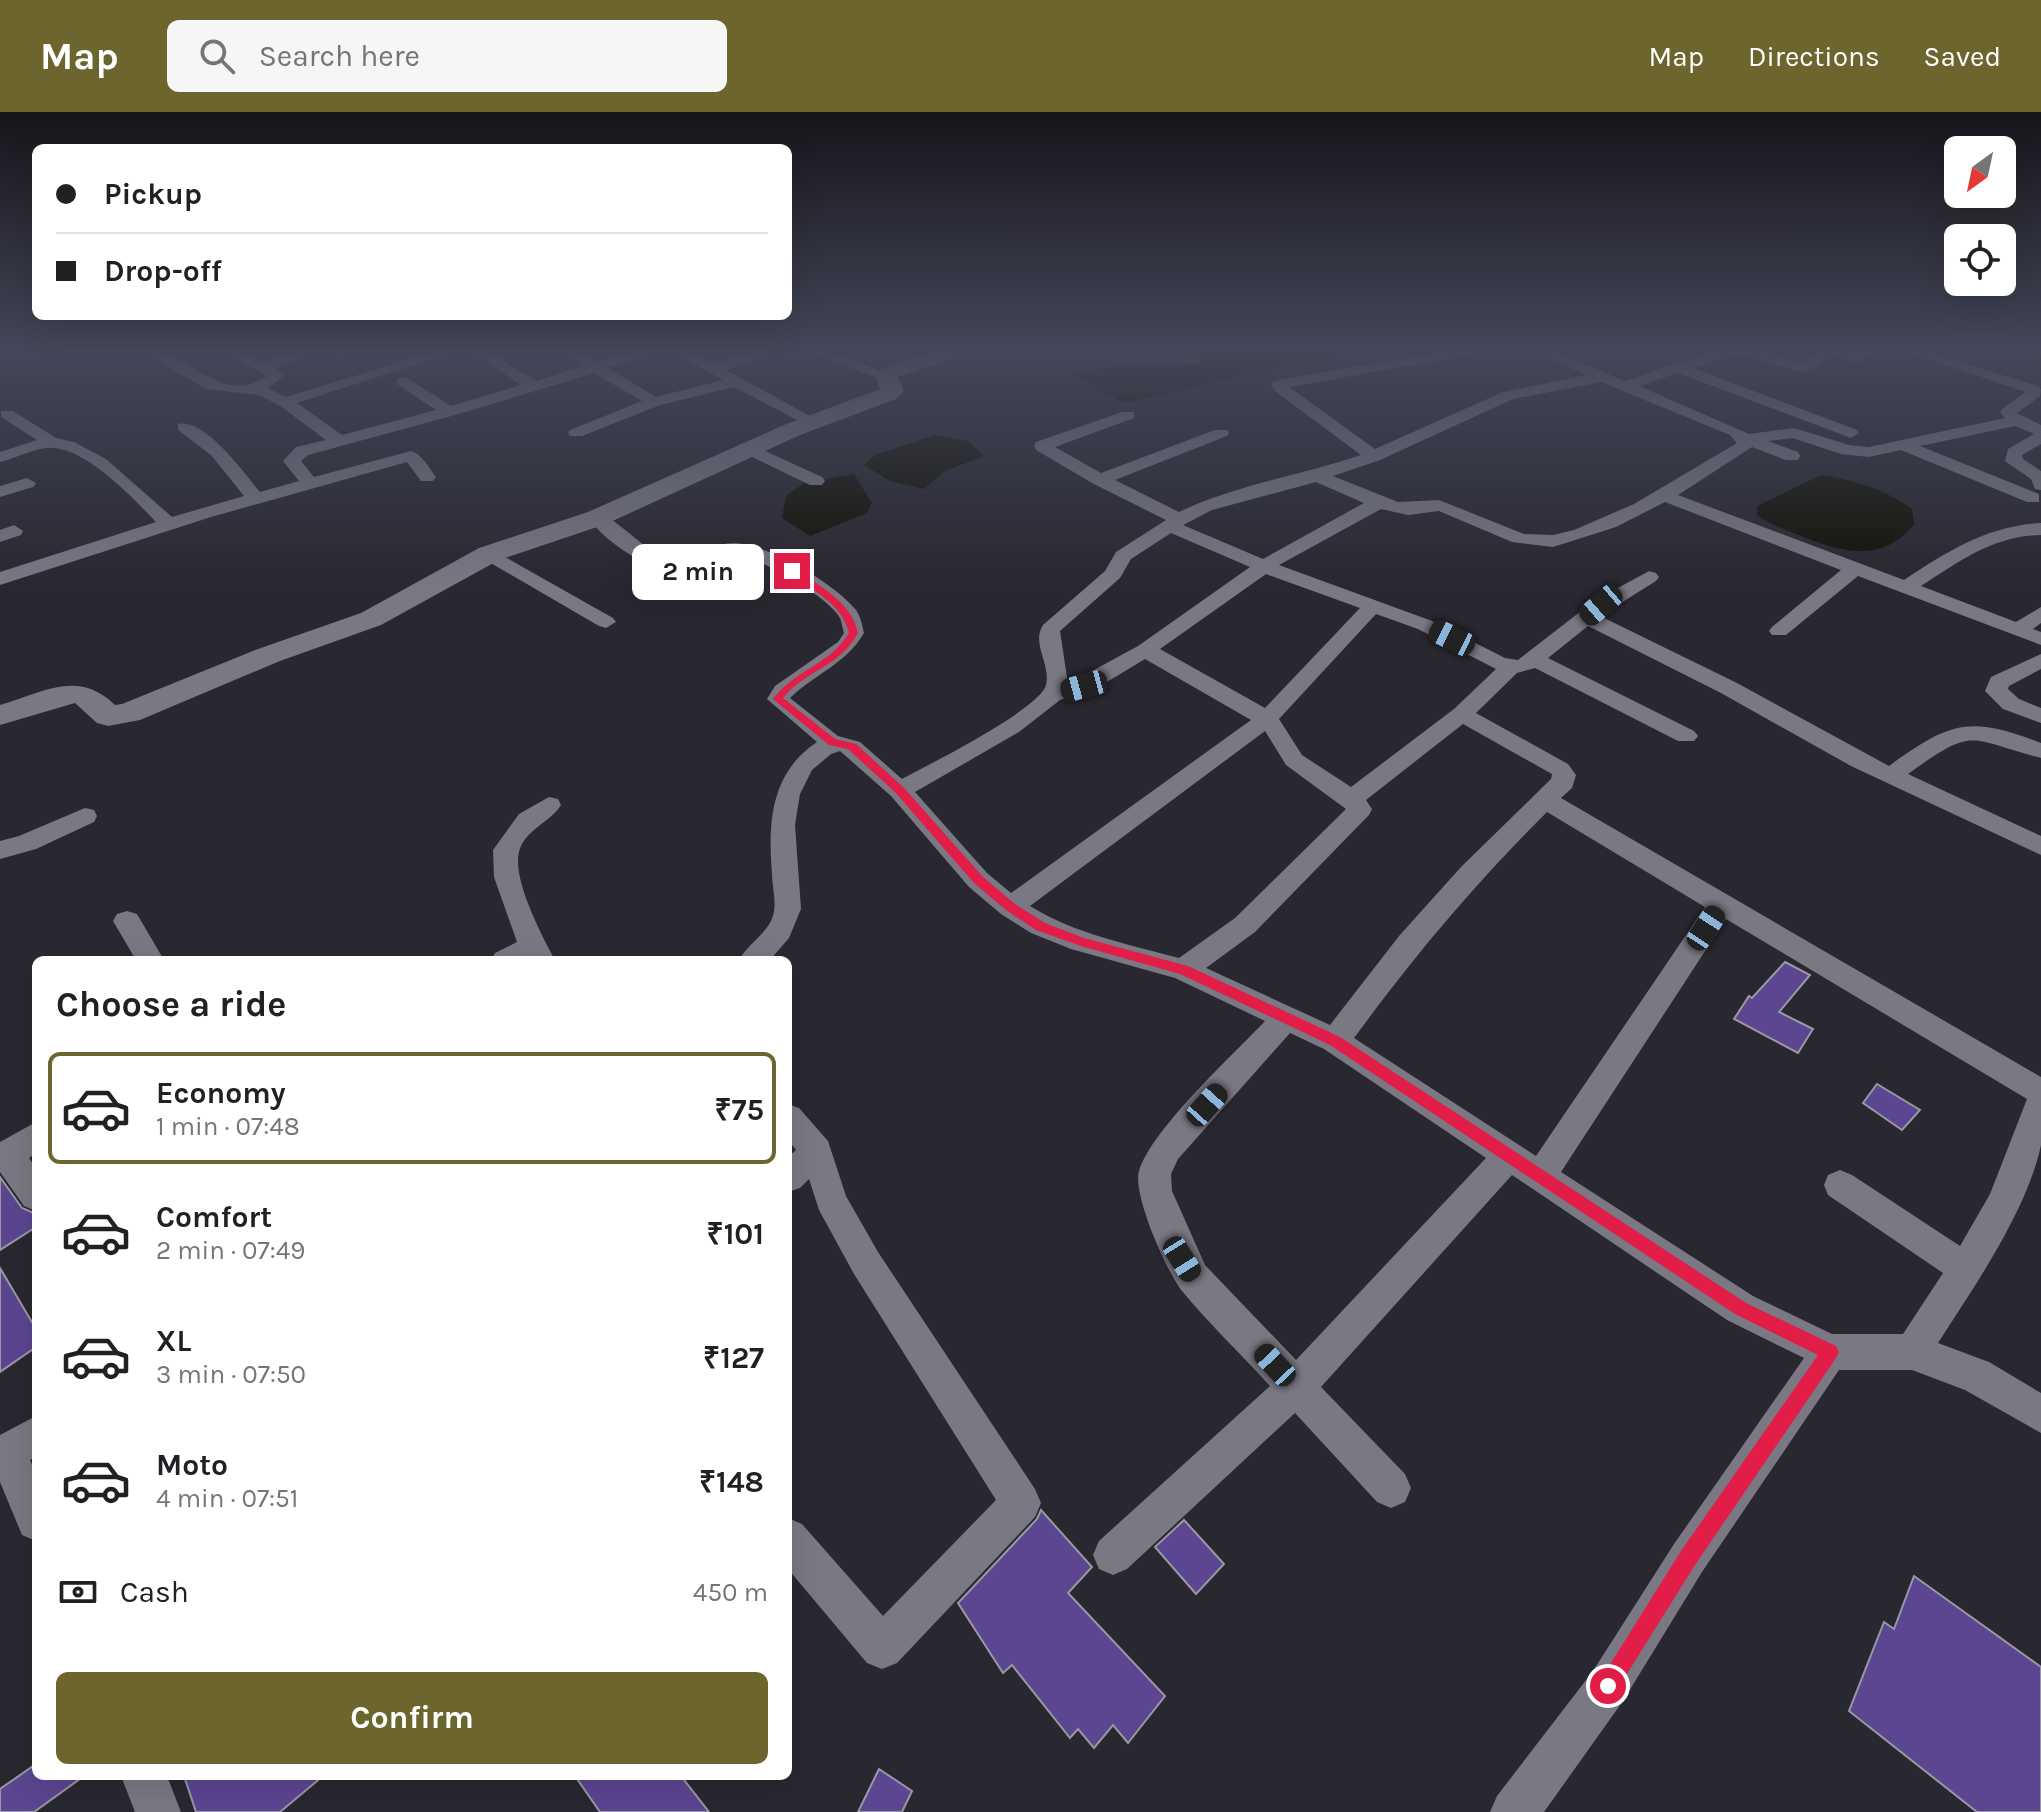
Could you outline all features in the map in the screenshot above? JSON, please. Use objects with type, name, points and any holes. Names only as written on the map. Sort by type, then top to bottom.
[{"type":"street","points":[[31,429],[52,443]]},
{"type":"street","points":[[187,429],[217,451],[256,499]]},
{"type":"street","points":[[323,429],[339,441]]},
{"type":"street","points":[[309,482],[292,461],[295,456],[383,429]]},
{"type":"street","points":[[576,433],[585,429]]},
{"type":"street","points":[[0,715],[74,693],[89,697],[108,716],[129,713],[269,655],[371,619],[489,554],[597,518],[796,429]]},
{"type":"street","points":[[1088,429],[1042,446],[1174,522],[1264,566],[1425,625],[1510,668],[1522,667],[1630,585],[1649,577]]},
{"type":"street","points":[[1337,429],[1374,456]]},
{"type":"street","points":[[1055,694],[1060,674],[1048,640],[1050,629],[1113,574],[1123,556],[1174,522],[1206,506],[1317,476],[1374,456],[1433,429]]},
{"type":"street","points":[[1724,429],[1792,456]]},
{"type":"street","points":[[1848,429],[2038,490]]},
{"type":"street","points":[[1746,439],[1794,433],[1847,450],[1869,452],[1978,429]]},
{"type":"street","points":[[1100,480],[1221,433]]},
{"type":"street","points":[[2041,434],[2014,453],[2014,461],[2039,477],[2033,519],[2041,528]]},
{"type":"street","points":[[1317,476],[1410,510],[1429,505],[1444,507],[1518,538],[1545,542],[1627,516],[1745,445],[1746,439]]},
{"type":"street","points":[[0,457],[52,443],[65,445],[114,472],[137,490],[168,524]]},
{"type":"street","points":[[750,449],[816,481]]},
{"type":"street","points":[[0,579],[168,524],[309,482],[411,456],[427,477]]},
{"type":"street","points":[[0,492],[27,483]]},
{"type":"street","points":[[1663,495],[2041,639]]},
{"type":"street","points":[[900,790],[1034,712],[1055,694],[1084,686],[1145,650],[1264,566],[1381,501]]},
{"type":"street","points":[[597,518],[652,559],[665,563],[680,563],[735,549],[754,552],[792,571],[841,606],[850,617],[854,633],[846,646],[783,691],[778,699],[832,743]]},
{"type":"street","points":[[1906,587],[2001,531],[2041,528]]},
{"type":"street","points":[[489,554],[606,622]]},
{"type":"street","points":[[1779,631],[1855,568]]},
{"type":"street","points":[[1010,907],[1267,719],[1374,605]]},
{"type":"street","points":[[2018,630],[2041,613]]},
{"type":"street","points":[[1587,617],[1729,688],[1890,776],[2041,846]]},
{"type":"street","points":[[1145,650],[1267,719],[1279,731],[1283,746],[1294,759],[1352,798],[1360,809],[1245,925],[1183,970]]},
{"type":"street","points":[[1534,659],[1686,736]]},
{"type":"street","points":[[2041,660],[1999,682],[1996,691],[2011,704],[2041,716]]},
{"type":"street","points":[[1352,798],[1462,714],[1510,668]]},
{"type":"street","points":[[1335,1041],[1409,943],[1470,873],[1563,782],[1564,775],[1560,769],[1462,714]]},
{"type":"street","points":[[1890,776],[1958,732],[1977,730],[2005,736],[2041,751]]},
{"type":"street","points":[[757,956],[779,932],[788,909],[782,833],[786,794],[803,764],[832,743],[843,742],[900,790],[978,880],[1010,907],[1041,926],[1081,942],[1183,970],[1335,1041],[1740,1308],[1830,1352],[1912,1352],[1976,1375],[2041,1414]]},
{"type":"street","points":[[1545,800],[2041,1092]]},
{"type":"street","points":[[536,953],[507,877],[506,850],[528,820],[549,805]]},
{"type":"street","points":[[0,850],[27,843],[85,816]]},
{"type":"street","points":[[1540,1177],[1722,903]]},
{"type":"street","points":[[127,921],[148,956]]},
{"type":"street","points":[[1286,1017],[1167,1149],[1155,1170],[1153,1187],[1182,1259],[1193,1277],[1391,1488]]},
{"type":"street","points":[[1912,1352],[1966,1269],[2004,1200],[2041,1101]]},
{"type":"street","points":[[792,1122],[817,1151],[831,1200],[866,1263],[1021,1503],[882,1648],[792,1543]]},
{"type":"street","points":[[1,1158],[32,1139]]},
{"type":"street","points":[[792,1174],[817,1151]]},
{"type":"street","points":[[1113,1555],[1296,1387],[1509,1156]]},
{"type":"street","points":[[1,1158],[13,1162],[32,1190]]},
{"type":"street","points":[[1840,1185],[1966,1269]]},
{"type":"street","points":[[1528,1807],[1688,1558],[1830,1352]]},
{"type":"street","points":[[15,1449],[32,1507]]},
{"type":"street","points":[[146,1780],[158,1812]]},
{"type":"shaded area","points":[[935,435],[968,441],[984,456],[945,471],[924,489],[890,481],[864,465],[875,455]]},
{"type":"shaded area","points":[[854,474],[872,503],[867,513],[810,536],[782,518],[786,496],[804,483]]},
{"type":"shaded area","points":[[1821,475],[1857,483],[1891,496],[1912,509],[1914,524],[1888,546],[1858,551],[1828,546],[1757,515],[1757,506]]},
{"type":"building","points":[[1785,962],[1810,975],[1779,1012],[1813,1029],[1798,1053],[1734,1019],[1749,996],[1752,998]]},
{"type":"building","points":[[1877,1084],[1920,1110],[1902,1130],[1863,1103]]},
{"type":"building","points":[[0,1177],[22,1208],[32,1212],[32,1230],[0,1250]]},
{"type":"building","points":[[0,1268],[32,1322],[32,1350],[0,1372]]},
{"type":"building","points":[[1041,1510],[1092,1567],[1068,1593],[1165,1696],[1128,1743],[1113,1725],[1094,1748],[1078,1729],[1070,1738],[1012,1665],[1003,1673],[958,1603],[1037,1519]]},
{"type":"building","points":[[1184,1520],[1224,1564],[1196,1594],[1155,1547]]},
{"type":"building","points":[[1914,1576],[2041,1667],[2041,1812],[1977,1812],[1849,1711],[1884,1622],[1894,1629]]},
{"type":"building","points":[[32,1767],[32,1780],[78,1780],[34,1812],[0,1812],[0,1789]]},
{"type":"building","points":[[879,1769],[912,1791],[902,1812],[858,1812]]},
{"type":"building","points":[[185,1780],[318,1780],[280,1812],[196,1812]]},
{"type":"building","points":[[578,1780],[684,1780],[709,1812],[600,1812]]},
{"type":"route","points":[[792,571],[841,606],[850,617],[854,633],[846,646],[829,661],[783,691],[778,699],[832,743],[843,742],[852,747],[900,790],[978,880],[1010,907],[1041,926],[1081,942],[1183,970],[1335,1041],[1740,1308],[1830,1352],[1688,1558],[1608,1686]]}]
